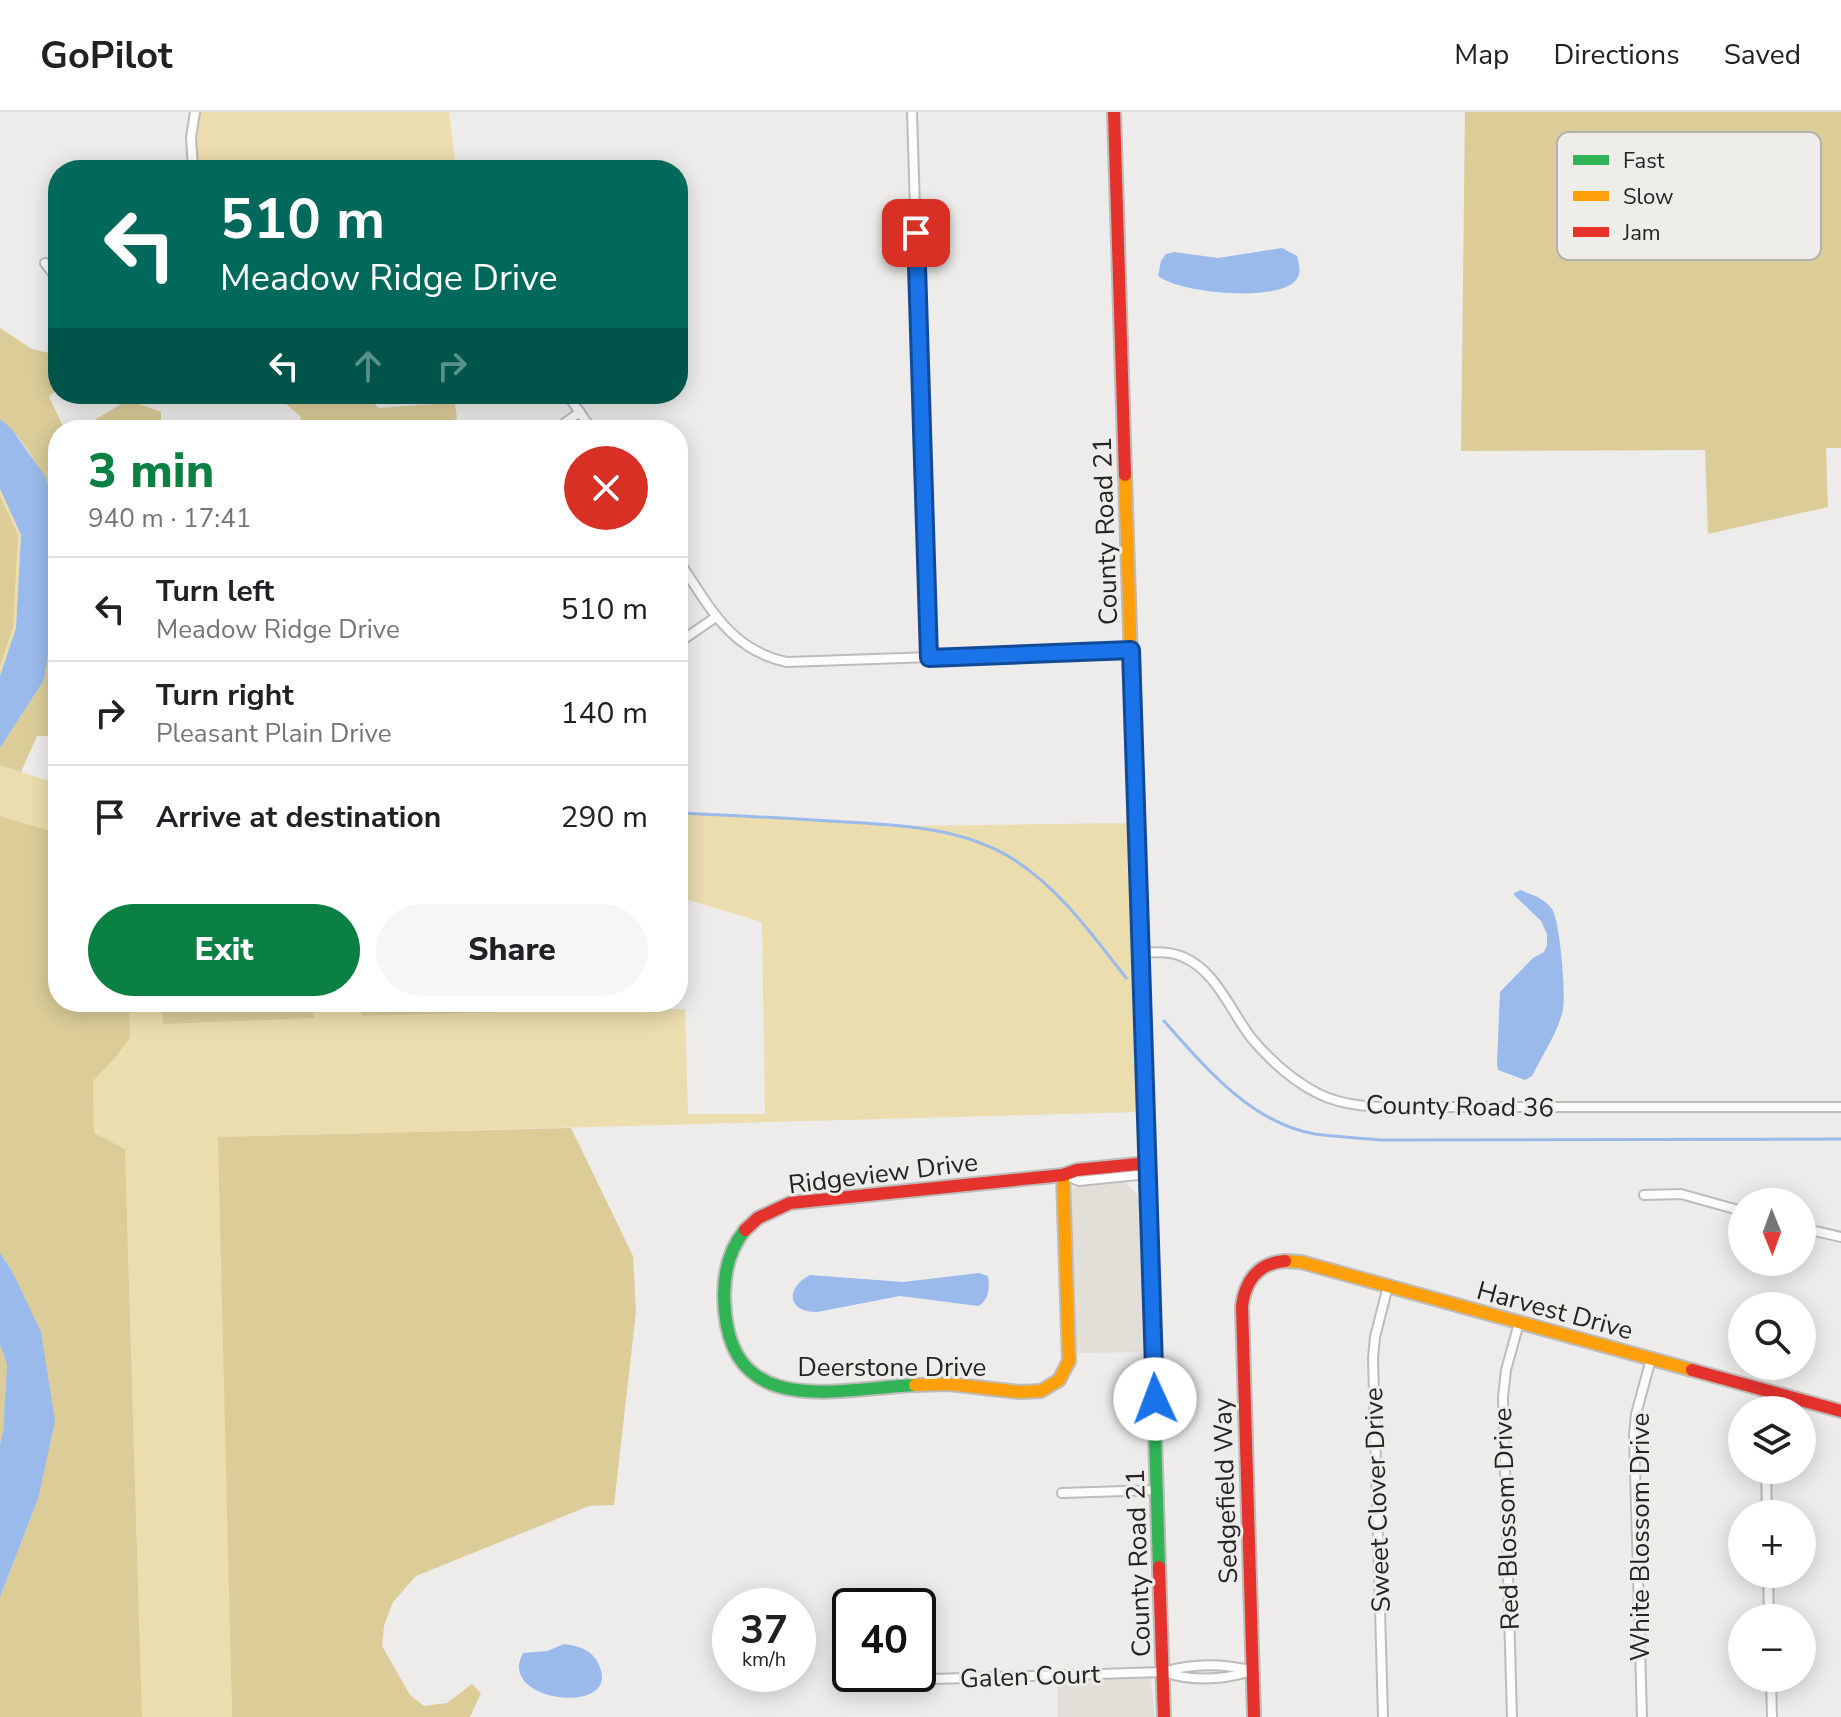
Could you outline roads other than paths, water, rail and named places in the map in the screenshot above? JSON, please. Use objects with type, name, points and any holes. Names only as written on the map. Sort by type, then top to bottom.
[{"type":"street","points":[[192,160],[191,137],[195,112]]},
{"type":"street","points":[[912,112],[929,658]]},
{"type":"street","name":"County Road 21","points":[[1114,112],[1164,1717]]},
{"type":"street","points":[[45,263],[48,267]]},
{"type":"street","points":[[574,404],[585,420]]},
{"type":"street","points":[[569,420],[580,412]]},
{"type":"street","points":[[688,575],[716,617],[737,640],[757,654],[787,662],[1131,650]]},
{"type":"street","points":[[688,636],[716,617]]},
{"type":"street","name":"County Road 36","points":[[1140,953],[1169,953],[1198,966],[1216,984],[1252,1038],[1275,1064],[1321,1095],[1344,1103],[1403,1107],[1841,1107]]},
{"type":"street","name":"Ridgeview Drive","points":[[766,1384],[742,1363],[727,1336],[724,1280],[729,1252],[738,1237],[763,1214],[790,1203],[1063,1175],[1077,1170],[1148,1168]]},
{"type":"street","name":"Deerstone Drive","points":[[766,1384],[807,1393],[936,1384],[1029,1392],[1048,1388],[1067,1369],[1069,1350],[1063,1175]]},
{"type":"street","points":[[1644,1195],[1681,1194],[1728,1207]]},
{"type":"street","points":[[1816,1231],[1841,1237]]},
{"type":"street","name":"Harvest Drive","points":[[1257,1269],[1274,1261],[1290,1259],[1841,1411]]},
{"type":"street","name":"Sedgefield Way","points":[[1254,1717],[1242,1306],[1244,1287],[1257,1269]]},
{"type":"street","name":"Sweet Clover Drive","points":[[1383,1717],[1373,1358],[1388,1286]]},
{"type":"street","name":"Red Blossom Drive","points":[[1512,1717],[1503,1385],[1519,1323]]},
{"type":"street","name":"White Blossom Drive","points":[[1642,1717],[1634,1435],[1636,1414],[1651,1359]]},
{"type":"street","points":[[1062,1493],[1157,1490]]},
{"type":"street","name":"Galen Court","points":[[936,1679],[1163,1672],[1185,1679],[1230,1678],[1253,1671]]},
{"type":"street","points":[[1771,1692],[1772,1717]]},
{"type":"water","points":[[1282,248],[1297,256],[1299,274],[1286,287],[1270,291],[1206,291],[1169,282],[1158,276],[1161,261],[1166,254],[1174,252],[1218,258]]},
{"type":"water","points":[[0,419],[11,428],[48,484],[48,654],[44,680],[0,748],[0,676],[16,628],[21,535],[0,489]]},
{"type":"water","points":[[1520,890],[1541,899],[1555,916],[1564,993],[1562,1014],[1556,1030],[1532,1076],[1525,1080],[1498,1070],[1497,1064],[1500,992],[1533,958],[1544,952],[1547,945],[1547,934],[1541,921],[1513,894]]},
{"type":"water","points":[[0,1253],[41,1332],[55,1421],[38,1499],[0,1597],[0,1444],[7,1364],[0,1345]]},
{"type":"water","points":[[979,1273],[988,1276],[989,1285],[987,1297],[978,1306],[900,1296],[817,1312],[800,1308],[793,1298],[796,1286],[810,1275],[903,1282]]},
{"type":"water","points":[[564,1644],[585,1650],[596,1660],[601,1681],[593,1692],[578,1697],[560,1697],[541,1692],[526,1683],[519,1670],[523,1653],[547,1651]]},
{"type":"waterway","points":[[688,814],[921,828],[966,838],[1008,856],[1042,881],[1086,927],[1126,978]]},
{"type":"waterway","points":[[1164,1021],[1213,1074],[1250,1106],[1292,1128],[1315,1134],[1382,1140],[1841,1139]]}]
